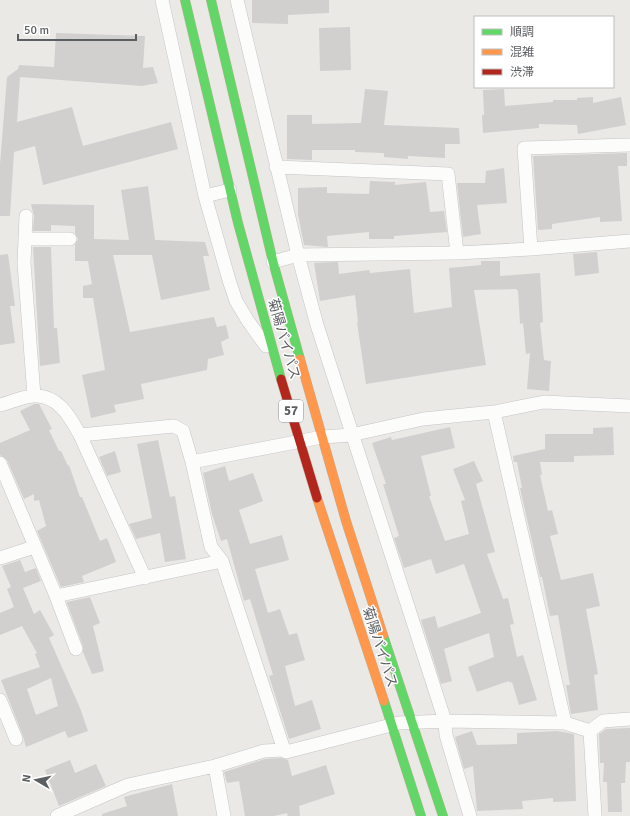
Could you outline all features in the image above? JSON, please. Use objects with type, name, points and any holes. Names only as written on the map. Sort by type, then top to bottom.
[{"type":"highway","name":"菊陽バイパス","points":[[185,0],[230,190],[274,357],[324,524],[422,816]]},
{"type":"highway","name":"菊陽バイパス","points":[[210,0],[272,262],[346,521],[443,816]]},
{"type":"street","points":[[162,0],[205,196],[236,301],[248,321],[274,357]]},
{"type":"street","points":[[236,0],[298,255],[352,435],[445,721],[446,735],[470,816]]},
{"type":"street","points":[[531,250],[524,148],[630,145]]},
{"type":"street","points":[[276,167],[448,174],[457,253]]},
{"type":"street","points":[[205,196],[230,190]]},
{"type":"street","points":[[26,216],[24,263],[34,396]]},
{"type":"street","points":[[26,239],[70,239]]},
{"type":"street","points":[[272,262],[298,255],[457,253],[531,250],[630,241]]},
{"type":"street","points":[[0,405],[34,396],[58,403],[67,412],[80,435],[145,578]]},
{"type":"street","points":[[192,462],[322,437],[352,435],[422,420],[494,412],[544,402],[630,406]]},
{"type":"street","points":[[494,412],[565,722]]},
{"type":"street","points":[[80,435],[174,426],[183,431],[192,462],[211,547],[222,561],[284,750]]},
{"type":"street","points":[[0,463],[34,547],[56,596],[76,650]]},
{"type":"street","points":[[0,558],[34,547]]},
{"type":"street","points":[[56,596],[222,561]]},
{"type":"street","points":[[0,700],[16,739]]},
{"type":"street","points":[[590,731],[603,721],[630,719]]},
{"type":"street","points":[[57,816],[128,785],[215,766],[264,751],[284,750],[286,752],[391,724],[445,721],[565,722],[590,731]]},
{"type":"street","points":[[590,731],[595,816]]},
{"type":"street","points":[[215,766],[224,816]]},
{"type":"building","points":[[252,0],[329,0],[329,13],[288,15],[288,24],[252,23]]},
{"type":"building","points":[[350,27],[351,70],[320,71],[319,28]]},
{"type":"building","points":[[56,33],[145,36],[143,68],[153,67],[158,83],[142,86],[20,77],[17,122],[72,107],[83,146],[171,122],[178,149],[43,185],[35,146],[14,152],[10,216],[0,216],[0,164],[7,77],[18,69],[19,65],[54,67]]},
{"type":"building","points":[[365,89],[388,91],[384,125],[459,128],[460,144],[445,144],[445,158],[408,156],[408,159],[384,157],[384,153],[355,152],[355,150],[312,150],[312,160],[287,159],[287,115],[312,115],[312,124],[361,123]]},
{"type":"building","points":[[504,89],[505,106],[553,102],[553,100],[577,100],[577,98],[593,97],[593,103],[621,97],[626,125],[578,134],[577,125],[539,124],[539,128],[483,133],[483,90]]},
{"type":"building","points":[[627,153],[627,166],[618,166],[622,221],[600,222],[600,217],[552,224],[552,229],[538,230],[533,156]]},
{"type":"building","points":[[504,168],[507,203],[477,205],[481,234],[463,237],[457,183],[485,183],[486,171]]},
{"type":"building","points":[[370,181],[395,182],[395,185],[426,182],[430,212],[444,211],[447,232],[394,236],[394,239],[369,239],[369,232],[327,236],[328,247],[304,245],[298,214],[298,188],[327,187],[327,193],[369,194]]},
{"type":"building","points":[[148,186],[155,240],[205,242],[209,256],[203,256],[210,290],[161,300],[152,255],[113,255],[130,332],[214,317],[217,327],[226,325],[229,338],[221,342],[224,355],[208,359],[207,370],[141,384],[144,399],[114,405],[116,412],[91,418],[82,375],[105,370],[93,298],[83,298],[83,286],[92,284],[88,261],[75,261],[75,245],[78,239],[75,233],[75,226],[51,225],[51,231],[33,231],[34,216],[31,204],[94,205],[94,239],[129,240],[121,190]]},
{"type":"building","points":[[33,247],[51,247],[54,328],[57,328],[60,363],[40,366]]},
{"type":"building","points":[[597,252],[599,273],[575,276],[573,254]]},
{"type":"building","points":[[8,254],[15,306],[10,306],[15,343],[0,345],[0,255]]},
{"type":"building","points":[[481,261],[500,261],[500,276],[540,273],[543,322],[540,323],[544,360],[551,361],[549,391],[527,389],[530,353],[526,354],[523,323],[520,324],[518,291],[516,289],[474,290],[486,365],[366,384],[357,322],[355,295],[320,301],[314,263],[338,262],[339,274],[369,270],[370,273],[410,269],[414,313],[452,307],[449,268],[481,265]]},
{"type":"building","points":[[34,404],[39,404],[52,429],[49,430],[59,451],[61,451],[68,466],[69,465],[80,497],[82,497],[100,541],[107,538],[116,562],[82,576],[84,582],[61,587],[37,531],[46,526],[39,500],[34,501],[34,494],[24,499],[7,460],[0,455],[0,443],[30,430],[20,411]]},
{"type":"building","points":[[450,427],[455,448],[421,456],[431,496],[429,496],[445,541],[469,534],[461,501],[465,500],[453,469],[474,461],[483,481],[476,484],[495,552],[487,554],[503,599],[508,598],[514,624],[510,625],[517,657],[523,655],[537,700],[519,705],[512,682],[510,683],[509,681],[477,692],[468,667],[494,657],[489,633],[444,649],[452,681],[441,684],[421,620],[435,616],[438,628],[481,613],[464,564],[436,574],[431,559],[404,568],[394,538],[399,536],[383,484],[386,484],[372,443],[391,437],[392,440]]},
{"type":"building","points":[[613,427],[614,455],[574,456],[574,462],[540,462],[542,475],[540,475],[548,511],[552,510],[558,534],[550,536],[561,580],[593,573],[600,606],[586,609],[598,674],[594,675],[598,710],[571,714],[566,685],[570,685],[558,615],[550,616],[520,488],[522,488],[517,462],[514,462],[513,456],[545,449],[545,434],[593,434],[593,428]]},
{"type":"building","points":[[158,440],[170,497],[175,496],[186,559],[165,562],[160,533],[136,539],[129,524],[152,518],[137,444]]},
{"type":"building","points":[[115,451],[121,472],[107,476],[99,457]]},
{"type":"building","points":[[225,466],[229,481],[253,473],[263,501],[239,510],[250,544],[282,535],[289,560],[255,569],[268,613],[280,609],[289,635],[297,633],[305,660],[285,666],[295,706],[312,700],[321,729],[289,739],[269,676],[273,675],[250,599],[244,601],[227,539],[221,541],[212,514],[203,473]]},
{"type":"building","points":[[20,560],[25,572],[36,568],[41,581],[23,588],[34,614],[40,610],[54,635],[49,638],[80,708],[88,731],[68,738],[65,731],[26,747],[1,680],[40,667],[35,654],[37,653],[22,626],[0,635],[0,613],[14,607],[7,589],[11,587],[2,566]],"holes":[[[51,678],[58,706],[36,715],[27,689]]]},
{"type":"building","points":[[90,597],[100,623],[93,626],[104,671],[92,674],[67,603]]},
{"type":"building","points":[[630,728],[630,762],[626,762],[625,783],[621,783],[622,812],[608,812],[607,782],[603,782],[604,763],[600,763],[599,734],[606,729]]},
{"type":"building","points":[[472,731],[477,745],[517,744],[517,733],[557,731],[574,734],[576,801],[553,802],[553,798],[522,801],[523,809],[477,811],[473,766],[464,769],[455,737]]},
{"type":"building","points":[[281,758],[288,760],[292,776],[326,765],[335,794],[299,806],[300,816],[288,816],[287,813],[274,816],[245,816],[239,781],[227,783],[224,772],[265,759]]},
{"type":"building","points":[[70,760],[75,773],[96,764],[106,786],[59,806],[45,770]]},
{"type":"building","points":[[172,784],[178,816],[102,816],[102,814],[127,806],[124,797]]},
{"type":"traffic: fast","points":[[185,0],[238,223],[281,379]]},
{"type":"traffic: fast","points":[[211,0],[273,262],[300,359]]},
{"type":"traffic: fast","points":[[383,635],[443,816]]},
{"type":"traffic: fast","points":[[384,701],[421,816]]},
{"type":"traffic: slow","points":[[300,359],[346,521],[383,635]]},
{"type":"traffic: slow","points":[[317,498],[384,701]]},
{"type":"traffic: jam","points":[[281,379],[317,498]]}]
